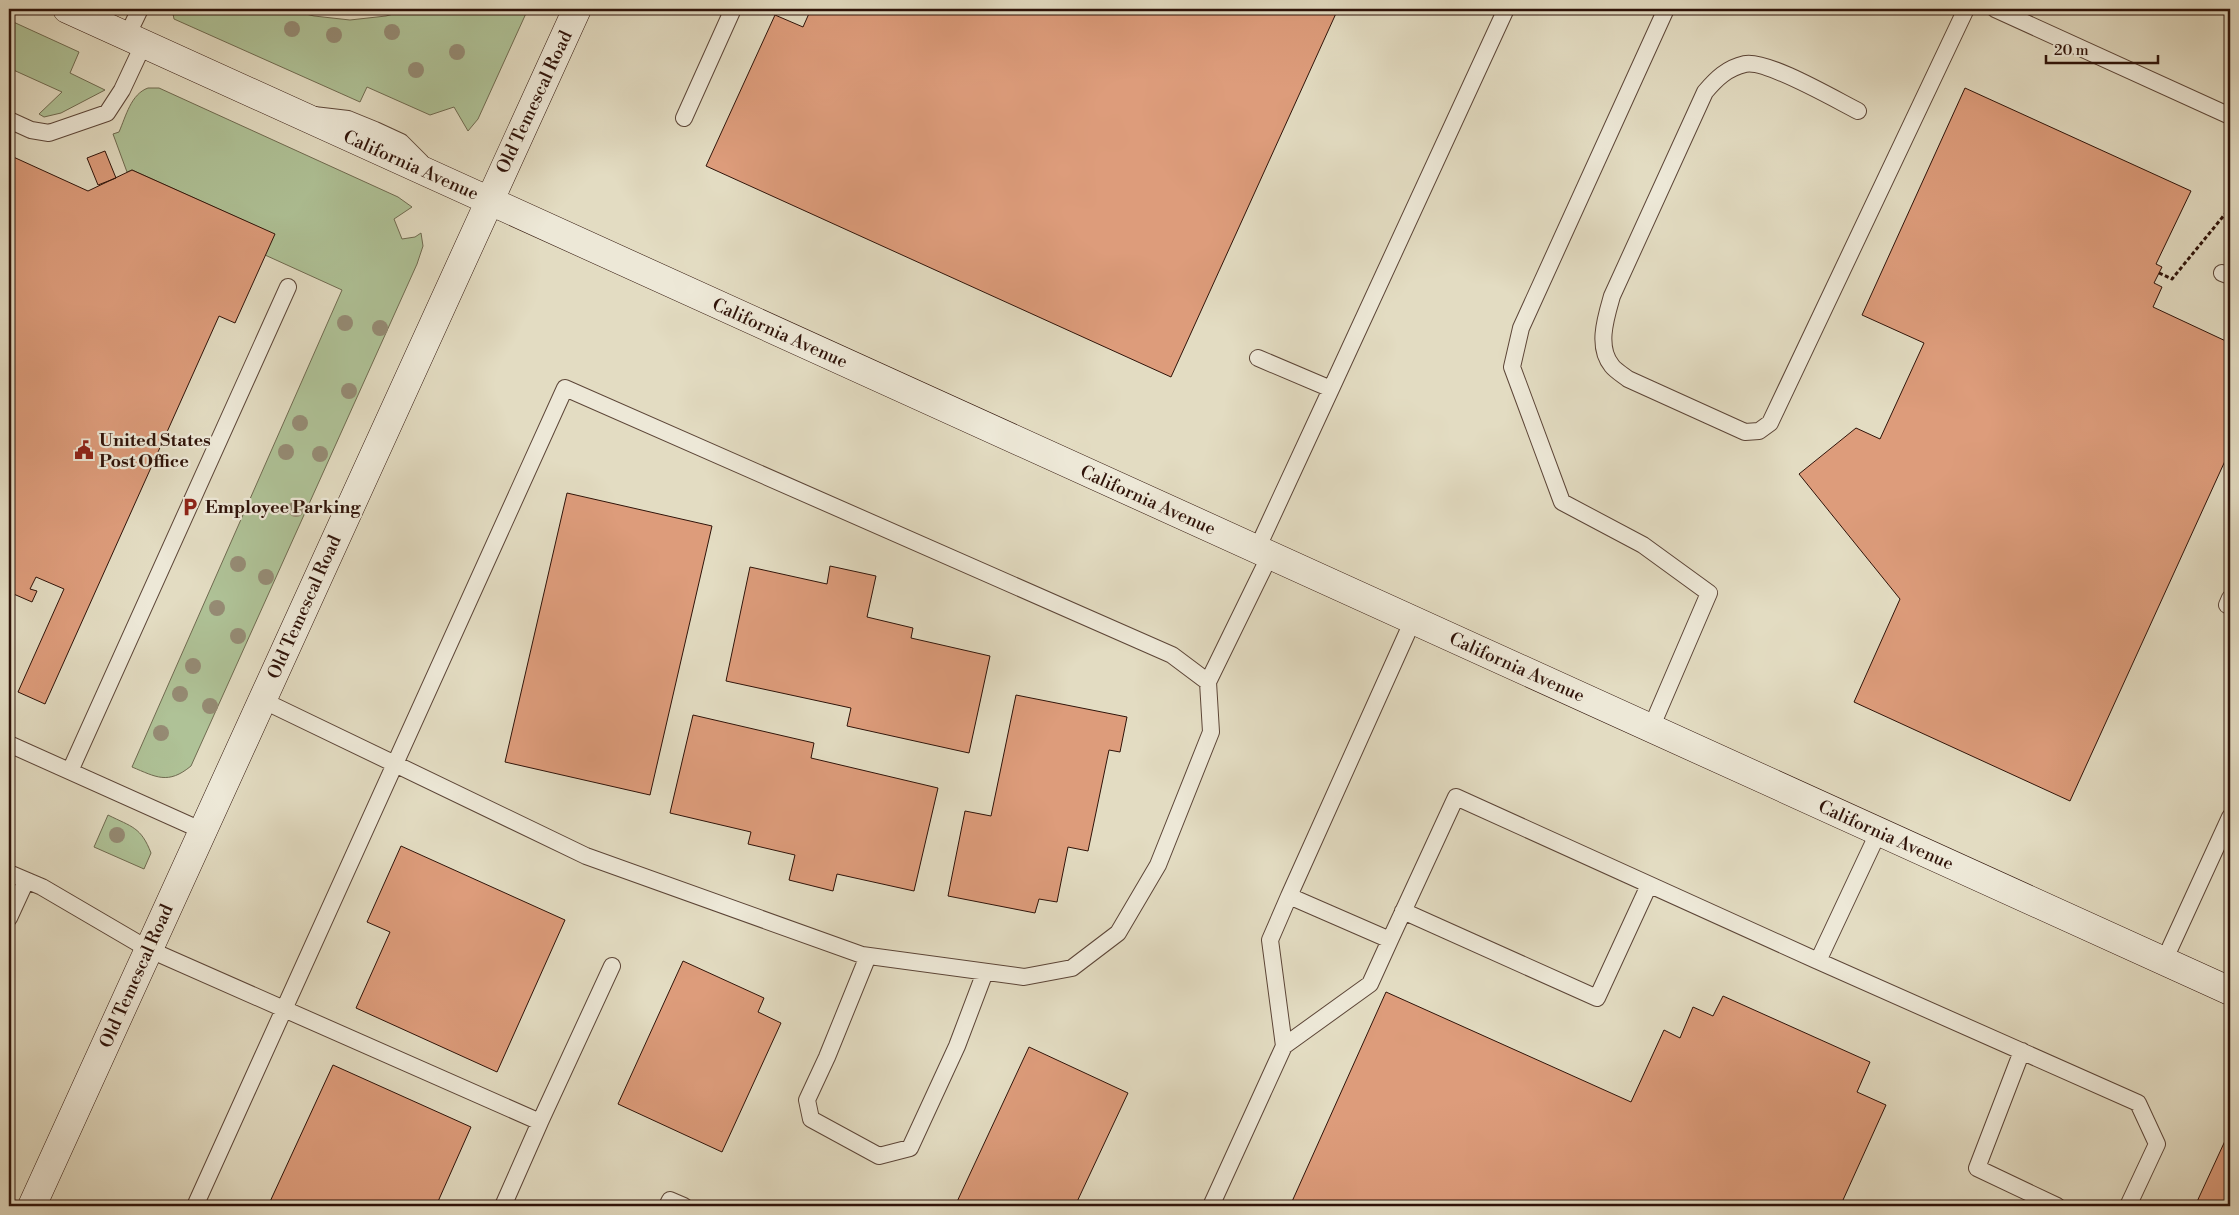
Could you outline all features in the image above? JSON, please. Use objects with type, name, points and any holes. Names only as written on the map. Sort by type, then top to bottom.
[{"type":"main road","name":"California Avenue","points":[[67,9],[2230,991]]},
{"type":"main road","name":"Old Temescal Road","points":[[32,1206],[577,9]]},
{"type":"lane","points":[[9,120],[31,130],[50,133],[107,113],[122,90],[136,40],[140,9]]},
{"type":"lane","points":[[684,118],[733,9]]},
{"type":"lane","points":[[262,700],[586,856],[868,956],[1024,977],[1072,968],[1118,933],[1158,865],[1211,732],[1208,682],[1331,389],[1506,9]]},
{"type":"lane","points":[[1651,728],[1708,593],[1643,545],[1562,502],[1512,367],[1521,328],[1666,9]]},
{"type":"lane","points":[[1858,111],[1771,68],[1746,63],[1720,75],[1705,92],[1612,296],[1604,324],[1605,351],[1612,366],[1628,379],[1745,432],[1759,431],[1770,423],[1966,9]]},
{"type":"lane","points":[[1995,9],[2230,116]]},
{"type":"lane","points":[[70,771],[288,286]]},
{"type":"lane","points":[[1258,358],[1331,389]]},
{"type":"lane","points":[[195,1206],[565,388],[1172,655],[1208,682]]},
{"type":"lane","points":[[1284,1046],[1270,940],[1413,620]]},
{"type":"lane","points":[[9,744],[203,830]]},
{"type":"lane","points":[[1211,1206],[1284,1046],[1370,984],[1456,797],[2138,1103],[2157,1144],[2128,1206]]},
{"type":"lane","points":[[2164,961],[2230,817]]},
{"type":"lane","points":[[1818,961],[1879,831]]},
{"type":"lane","points":[[9,873],[42,888],[148,949],[540,1122]]},
{"type":"lane","points":[[9,918],[26,881]]},
{"type":"lane","points":[[1403,911],[1597,998],[1650,885]]},
{"type":"lane","points":[[1289,896],[1390,940]]},
{"type":"lane","points":[[868,956],[827,1057],[807,1100],[811,1120],[879,1156],[910,1148],[957,1046],[985,972]]},
{"type":"lane","points":[[503,1206],[612,966]]},
{"type":"lane","points":[[2022,1051],[1977,1168],[2057,1206]]},
{"type":"lane","points":[[667,1206],[670,1200],[684,1206]]},
{"type":"path","points":[[2159,273],[2172,279],[2230,208]]},
{"type":"green space","points":[[172,9],[285,9],[314,16],[350,20],[386,16],[411,9],[528,9],[478,119],[468,131],[454,107],[430,115],[367,87],[360,102],[174,19]]},
{"type":"green space","points":[[9,20],[79,52],[70,73],[105,90],[61,113],[44,117],[39,114],[62,92],[9,68]]},
{"type":"green space","points":[[148,88],[159,88],[398,197],[412,207],[394,219],[402,239],[415,237],[421,233],[423,246],[417,264],[191,766],[175,776],[169,777],[155,776],[132,767],[342,290],[265,255],[274,234],[132,170],[127,172],[113,134],[119,132],[133,100]]},
{"type":"green space","points":[[108,815],[130,825],[147,844],[151,853],[144,869],[94,847]]},
{"type":"building","points":[[811,9],[1338,9],[1171,377],[706,166],[775,15],[803,27]]},
{"type":"building","points":[[1965,88],[2191,191],[2156,264],[2162,267],[2154,283],[2162,287],[2153,307],[2230,343],[2230,450],[2070,801],[1854,702],[1900,599],[1799,474],[1856,428],[1880,439],[1924,343],[1862,315]]},
{"type":"building","points":[[105,151],[116,178],[98,185],[87,158]]},
{"type":"building","name":"United States Post Office","points":[[9,155],[88,191],[132,170],[275,234],[235,323],[219,316],[45,704],[18,692],[64,589],[36,577],[30,589],[37,591],[32,602],[9,592]]},
{"type":"building","points":[[567,493],[712,526],[650,795],[505,762]]},
{"type":"building","points":[[830,566],[876,576],[867,617],[913,628],[911,638],[990,656],[969,753],[847,726],[851,708],[726,681],[750,567],[827,584]]},
{"type":"building","points":[[1016,695],[1127,717],[1120,752],[1109,750],[1088,851],[1068,847],[1057,902],[1039,899],[1035,913],[948,896],[965,811],[991,816]]},
{"type":"building","points":[[693,715],[814,743],[811,758],[938,788],[914,891],[837,874],[833,891],[789,880],[795,855],[748,844],[751,832],[670,813]]},
{"type":"building","points":[[401,846],[565,920],[497,1072],[356,1008],[390,932],[367,922]]},
{"type":"building","points":[[683,961],[764,998],[758,1012],[781,1023],[722,1152],[618,1104]]},
{"type":"building","points":[[1386,992],[1631,1102],[1664,1030],[1680,1038],[1693,1007],[1713,1016],[1723,996],[1870,1062],[1857,1092],[1886,1105],[1843,1200],[1857,1206],[1290,1206]]},
{"type":"building","points":[[1029,1047],[1128,1093],[1075,1206],[955,1206]]},
{"type":"building","points":[[333,1065],[471,1127],[436,1206],[268,1206]]},
{"type":"building","points":[[2230,1130],[2230,1206],[2195,1206]]},
{"type":"place","name":"United States Post Office","points":[[84,450]]},
{"type":"place","name":"Employee Parking","points":[[190,507]]}]
